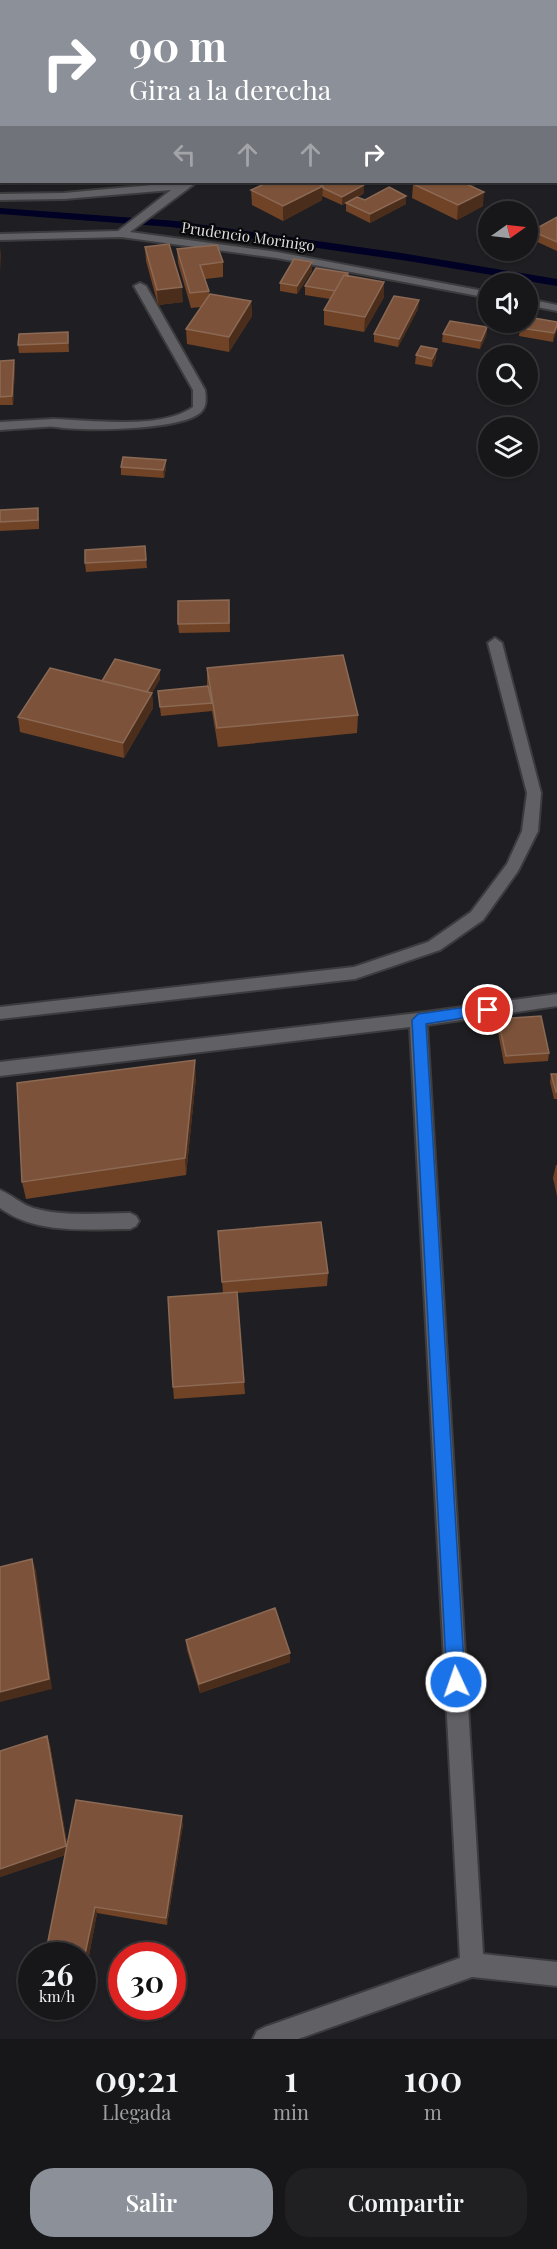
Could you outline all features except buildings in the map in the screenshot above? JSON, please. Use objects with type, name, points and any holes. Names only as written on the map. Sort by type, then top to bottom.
[{"type":"street","points":[[0,197],[64,196],[188,184]]},
{"type":"street","points":[[121,234],[188,184]]},
{"type":"street","name":"Prudencio Morinigo","points":[[0,237],[121,234],[277,255],[478,293]]},
{"type":"street","points":[[0,426],[54,423],[160,423],[181,419],[196,411],[201,401],[199,390],[140,286]]},
{"type":"street","points":[[538,304],[557,308]]},
{"type":"street","points":[[0,1013],[355,973],[434,946],[477,916],[513,867],[530,831],[534,793],[495,643]]},
{"type":"street","points":[[0,1069],[418,1020],[557,1000]]},
{"type":"street","points":[[418,1020],[472,1965]]},
{"type":"street","points":[[0,1198],[6,1204],[40,1218],[130,1221]]},
{"type":"street","points":[[265,2039],[472,1965],[557,1974]]},
{"type":"water","points":[[0,208],[176,221],[401,253],[521,273],[480,273],[171,227],[0,214]]},
{"type":"water","points":[[538,276],[557,279],[557,286],[538,283]]},
{"type":"route","points":[[456,1682],[418,1020],[488,1010]]}]
